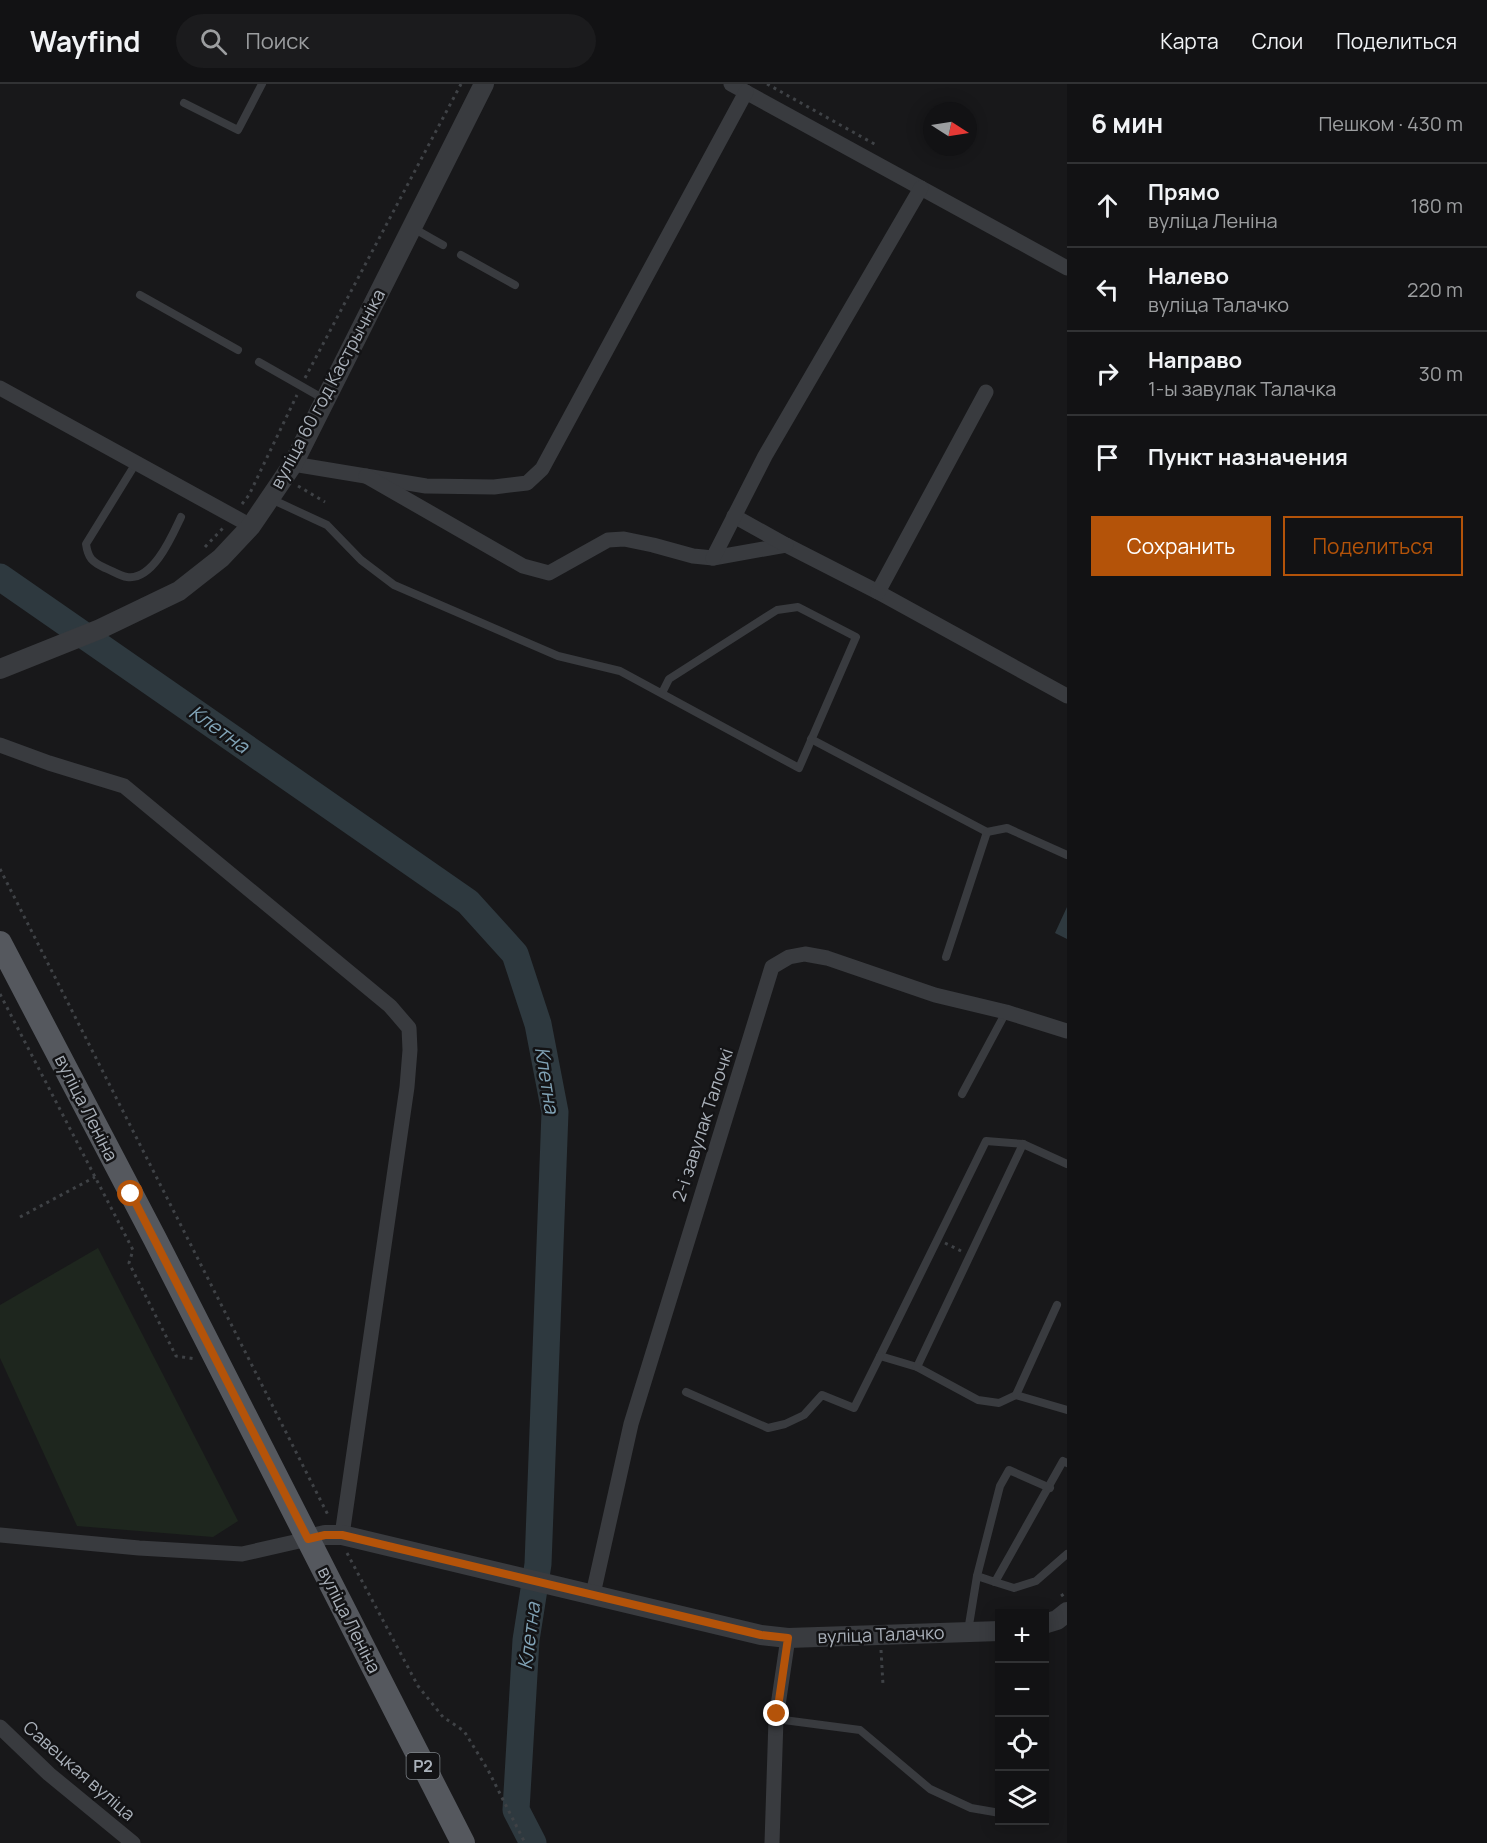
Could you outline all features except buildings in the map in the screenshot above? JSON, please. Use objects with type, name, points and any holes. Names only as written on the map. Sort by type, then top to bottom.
[{"type":"main road","name":"вуліца Леніна","points":[[0,943],[308,1539],[462,1843]]},
{"type":"street","name":"вуліца 60 год Кастрычніка","points":[[0,669],[100,629],[179,591],[221,558],[251,526],[293,464],[483,84]]},
{"type":"street","points":[[731,84],[1067,268]]},
{"type":"street","points":[[293,464],[426,486],[495,487],[527,483],[542,469],[747,92]]},
{"type":"street","points":[[713,558],[765,456],[921,188]]},
{"type":"street","points":[[0,388],[251,526]]},
{"type":"street","points":[[878,592],[986,392]]},
{"type":"street","points":[[366,476],[523,566],[549,573],[608,540],[624,539],[693,556],[713,558],[786,545]]},
{"type":"street","points":[[734,516],[1067,696]]},
{"type":"street","points":[[0,745],[124,786],[390,1006],[409,1028],[411,1050],[407,1087],[343,1529]]},
{"type":"street","name":"2-і завулак Талочкі","points":[[593,1594],[631,1424],[772,967],[789,957],[805,954],[816,956],[935,995],[1006,1012],[1067,1031]]},
{"type":"street","name":"вуліца Талачко","points":[[308,1539],[343,1529],[517,1576],[788,1640],[995,1631]]},
{"type":"street","points":[[0,1534],[139,1548],[242,1554],[308,1539]]},
{"type":"street","points":[[1049,1623],[1058,1620],[1067,1612]]},
{"type":"street","points":[[772,1843],[777,1717],[788,1640]]},
{"type":"street","name":"Савецкая вуліца","points":[[0,1727],[49,1774],[133,1843]]},
{"type":"lane","points":[[184,103],[238,130],[262,84]]},
{"type":"lane","points":[[412,227],[443,245]]},
{"type":"lane","points":[[461,255],[515,285]]},
{"type":"lane","points":[[140,295],[238,350]]},
{"type":"lane","points":[[259,362],[325,400]]},
{"type":"lane","points":[[136,463],[86,544],[87,554],[93,562],[127,577],[140,575],[167,547],[181,517]]},
{"type":"lane","points":[[271,499],[327,525],[361,560],[394,585],[558,656],[620,671],[799,768],[856,637],[798,607],[777,610],[669,679],[662,693]]},
{"type":"lane","points":[[811,739],[987,832],[1007,828],[1067,855]]},
{"type":"lane","points":[[946,957],[987,832]]},
{"type":"lane","points":[[962,1094],[1006,1012]]},
{"type":"lane","points":[[686,1392],[768,1428],[785,1424],[804,1415],[822,1395],[854,1408],[986,1141],[1023,1144],[1067,1164]]},
{"type":"lane","points":[[917,1367],[1023,1144]]},
{"type":"lane","points":[[880,1356],[917,1367],[978,1400],[999,1404],[1016,1395],[1057,1305]]},
{"type":"lane","points":[[1016,1395],[1067,1410]]},
{"type":"lane","points":[[995,1582],[1064,1461],[1067,1463]]},
{"type":"lane","points":[[968,1632],[977,1576],[1000,1486],[1009,1470],[1050,1488]]},
{"type":"lane","points":[[977,1576],[1014,1588],[1036,1581],[1067,1554]]},
{"type":"lane","points":[[777,1717],[860,1730],[930,1789],[971,1808],[995,1812]]},
{"type":"path","points":[[0,869],[330,1519],[343,1529],[345,1548],[418,1686],[442,1717],[464,1731],[488,1770],[525,1843]]},
{"type":"path","points":[[0,994],[133,1250],[129,1263],[176,1356],[198,1360]]},
{"type":"path","points":[[20,1217],[95,1177]]},
{"type":"path","points":[[938,1239],[970,1256]]},
{"type":"path","points":[[289,1502],[314,1487]]},
{"type":"path","points":[[881,1645],[882,1685]]},
{"type":"shaded area","points":[[1067,907],[1067,939],[1055,933]]},
{"type":"shaded area","points":[[98,1248],[238,1521],[213,1537],[77,1526],[0,1358],[0,1305]]},
{"type":"waterway","name":"Клетна","points":[[0,577],[468,902],[515,954],[538,1024],[555,1112],[538,1564],[526,1640],[516,1810],[533,1843]]},
{"type":"route","points":[[131,1194],[308,1539],[325,1535],[342,1535],[761,1635],[788,1638],[777,1714]]}]
